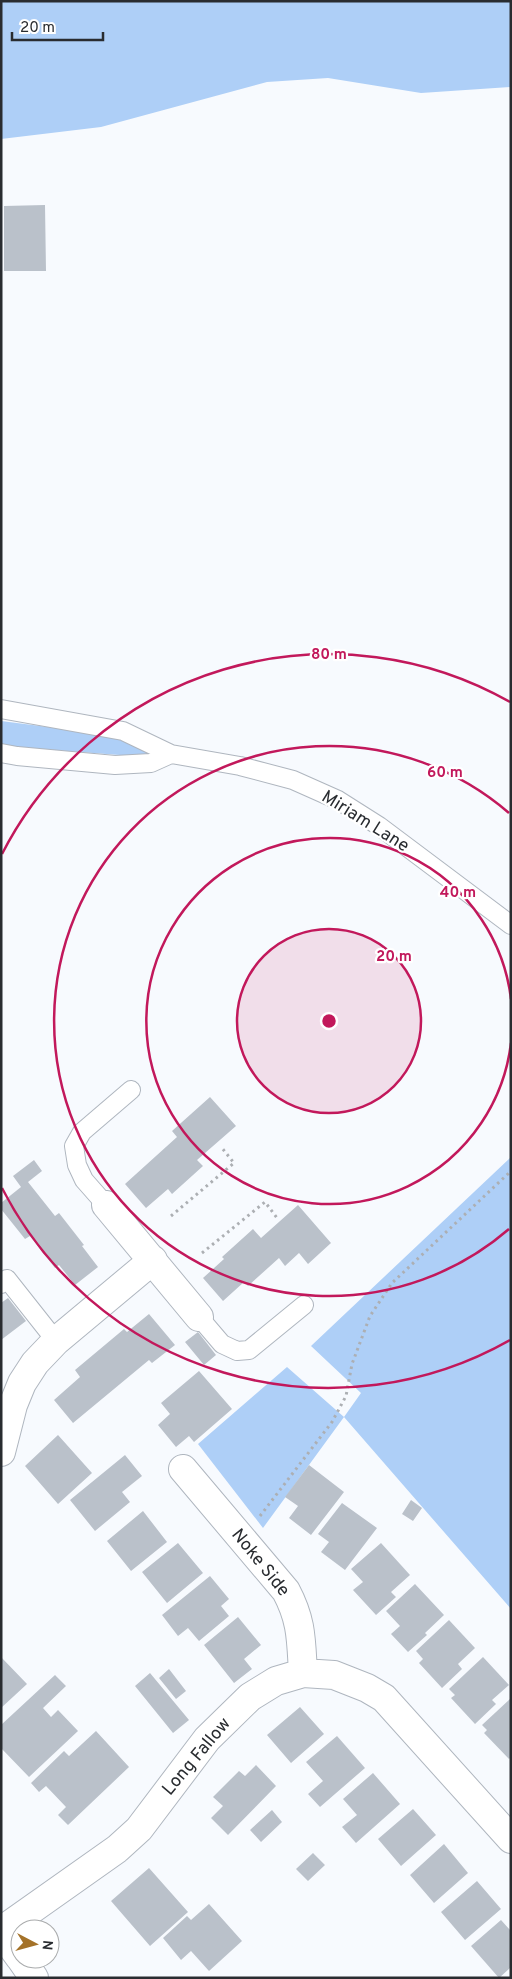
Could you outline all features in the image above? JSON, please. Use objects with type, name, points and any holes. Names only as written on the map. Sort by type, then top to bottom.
[{"type":"street","points":[[106,1205],[199,1317]]},
{"type":"street","points":[[1,1452],[22,1383],[35,1363],[56,1341],[153,1260]]},
{"type":"street","name":"Noke Side","points":[[183,1468],[286,1592],[295,1608],[301,1629],[303,1673]]},
{"type":"street","name":"Long Fallow","points":[[1,1931],[117,1849],[132,1836],[207,1739],[250,1697],[276,1681],[303,1673],[334,1675],[367,1688],[384,1698],[511,1840]]},
{"type":"street","points":[[1,1931],[10,1944]]},
{"type":"lane","name":"Miriam Lane","points":[[1,709],[123,731],[171,754],[240,766],[293,780],[338,800],[379,826],[511,925]]},
{"type":"lane","points":[[1,753],[115,765],[151,763],[171,754]]},
{"type":"lane","points":[[106,1205],[84,1180],[77,1165],[74,1146],[82,1132],[131,1090]]},
{"type":"lane","points":[[1,1284],[7,1279],[56,1341]]},
{"type":"lane","points":[[199,1317],[222,1344],[236,1351],[249,1350],[304,1305]]},
{"type":"path","points":[[171,1216],[234,1163],[222,1148]]},
{"type":"path","points":[[242,1539],[332,1422],[346,1396],[352,1364],[370,1316],[392,1283],[511,1171]]},
{"type":"path","points":[[202,1253],[265,1202],[277,1218]]},
{"type":"shaded area","points":[[1,1],[511,1],[511,87],[421,93],[328,78],[267,82],[101,127],[1,139]]},
{"type":"shaded area","points":[[1,721],[103,734],[130,740],[153,752],[146,757],[1,746]]},
{"type":"shaded area","points":[[511,1157],[511,1609],[344,1417],[361,1393],[311,1346]]},
{"type":"shaded area","points":[[287,1367],[344,1417],[263,1528],[198,1444]]},
{"type":"building","points":[[45,205],[46,271],[4,271],[4,206]]},
{"type":"building","points":[[210,1097],[236,1126],[197,1160],[203,1166],[172,1194],[168,1189],[146,1208],[125,1184],[177,1137],[172,1131]]},
{"type":"building","points":[[34,1160],[42,1171],[28,1182],[55,1216],[59,1213],[84,1245],[82,1246],[98,1267],[75,1285],[59,1265],[55,1268],[30,1236],[25,1239],[1,1209],[1,1203],[21,1187],[13,1176]]},
{"type":"building","points":[[298,1205],[331,1243],[308,1264],[299,1253],[285,1266],[279,1258],[248,1286],[244,1282],[223,1301],[203,1278],[224,1259],[222,1257],[253,1229],[261,1238]]},
{"type":"building","points":[[8,1298],[26,1321],[1,1340],[1,1303]]},
{"type":"building","points":[[149,1314],[175,1345],[152,1363],[149,1360],[73,1423],[54,1400],[80,1377],[75,1370],[124,1329],[127,1332]]},
{"type":"building","points":[[198,1332],[216,1355],[204,1365],[185,1342]]},
{"type":"building","points":[[199,1371],[232,1409],[194,1442],[189,1436],[176,1447],[158,1425],[170,1414],[161,1403]]},
{"type":"building","points":[[58,1435],[92,1473],[58,1504],[25,1466]]},
{"type":"building","points":[[125,1455],[142,1476],[122,1492],[130,1502],[95,1531],[70,1500]]},
{"type":"building","points":[[309,1465],[344,1492],[311,1535],[289,1518],[298,1506],[285,1497]]},
{"type":"building","points":[[411,1500],[422,1508],[413,1521],[402,1514]]},
{"type":"building","points":[[342,1503],[377,1528],[345,1570],[321,1552],[329,1542],[318,1534]]},
{"type":"building","points":[[143,1511],[167,1542],[131,1571],[107,1541]]},
{"type":"building","points":[[178,1543],[203,1573],[167,1603],[142,1572]]},
{"type":"building","points":[[381,1543],[410,1575],[391,1592],[396,1597],[376,1615],[353,1590],[363,1582],[351,1569]]},
{"type":"building","points":[[210,1576],[229,1599],[221,1606],[229,1616],[199,1641],[188,1628],[178,1636],[162,1615]]},
{"type":"building","points":[[415,1584],[444,1615],[425,1633],[427,1635],[408,1652],[391,1634],[400,1626],[386,1611]]},
{"type":"building","points":[[238,1617],[261,1645],[244,1659],[252,1669],[234,1683],[204,1645]]},
{"type":"building","points":[[449,1620],[475,1648],[458,1664],[462,1669],[442,1688],[419,1663],[423,1659],[416,1651]]},
{"type":"building","points":[[1,1657],[27,1684],[1,1708]]},
{"type":"building","points":[[483,1657],[509,1685],[492,1700],[496,1704],[475,1724],[451,1698],[455,1695],[449,1689]]},
{"type":"building","points":[[169,1669],[186,1691],[176,1699],[159,1678]]},
{"type":"building","points":[[150,1673],[189,1720],[173,1733],[135,1686]]},
{"type":"building","points":[[55,1675],[66,1686],[43,1708],[51,1717],[58,1710],[78,1731],[29,1777],[1,1748],[1,1725]]},
{"type":"building","points":[[511,1698],[511,1757],[509,1759],[484,1733],[487,1730],[482,1725]]},
{"type":"building","points":[[300,1707],[324,1734],[291,1763],[267,1735]]},
{"type":"building","points":[[96,1731],[129,1767],[68,1825],[58,1815],[66,1807],[46,1786],[39,1792],[31,1783],[64,1751],[69,1756]]},
{"type":"building","points":[[337,1736],[365,1768],[320,1807],[308,1794],[323,1781],[306,1762]]},
{"type":"building","points":[[256,1765],[276,1786],[228,1835],[211,1818],[223,1806],[213,1797],[239,1771],[245,1776]]},
{"type":"building","points":[[373,1773],[400,1804],[356,1843],[342,1827],[357,1815],[343,1799]]},
{"type":"building","points":[[413,1809],[436,1835],[401,1866],[378,1839]]},
{"type":"building","points":[[272,1810],[282,1822],[261,1842],[250,1830]]},
{"type":"building","points":[[444,1844],[468,1873],[434,1903],[410,1875]]},
{"type":"building","points":[[313,1853],[325,1865],[308,1881],[296,1869]]},
{"type":"building","points":[[149,1868],[188,1912],[150,1946],[111,1901]]},
{"type":"building","points":[[477,1881],[501,1909],[465,1940],[441,1912]]},
{"type":"building","points":[[209,1904],[242,1941],[209,1971],[191,1951],[181,1960],[163,1938],[187,1916],[191,1920]]},
{"type":"building","points":[[501,1920],[511,1931],[511,1967],[499,1978],[471,1946]]}]
